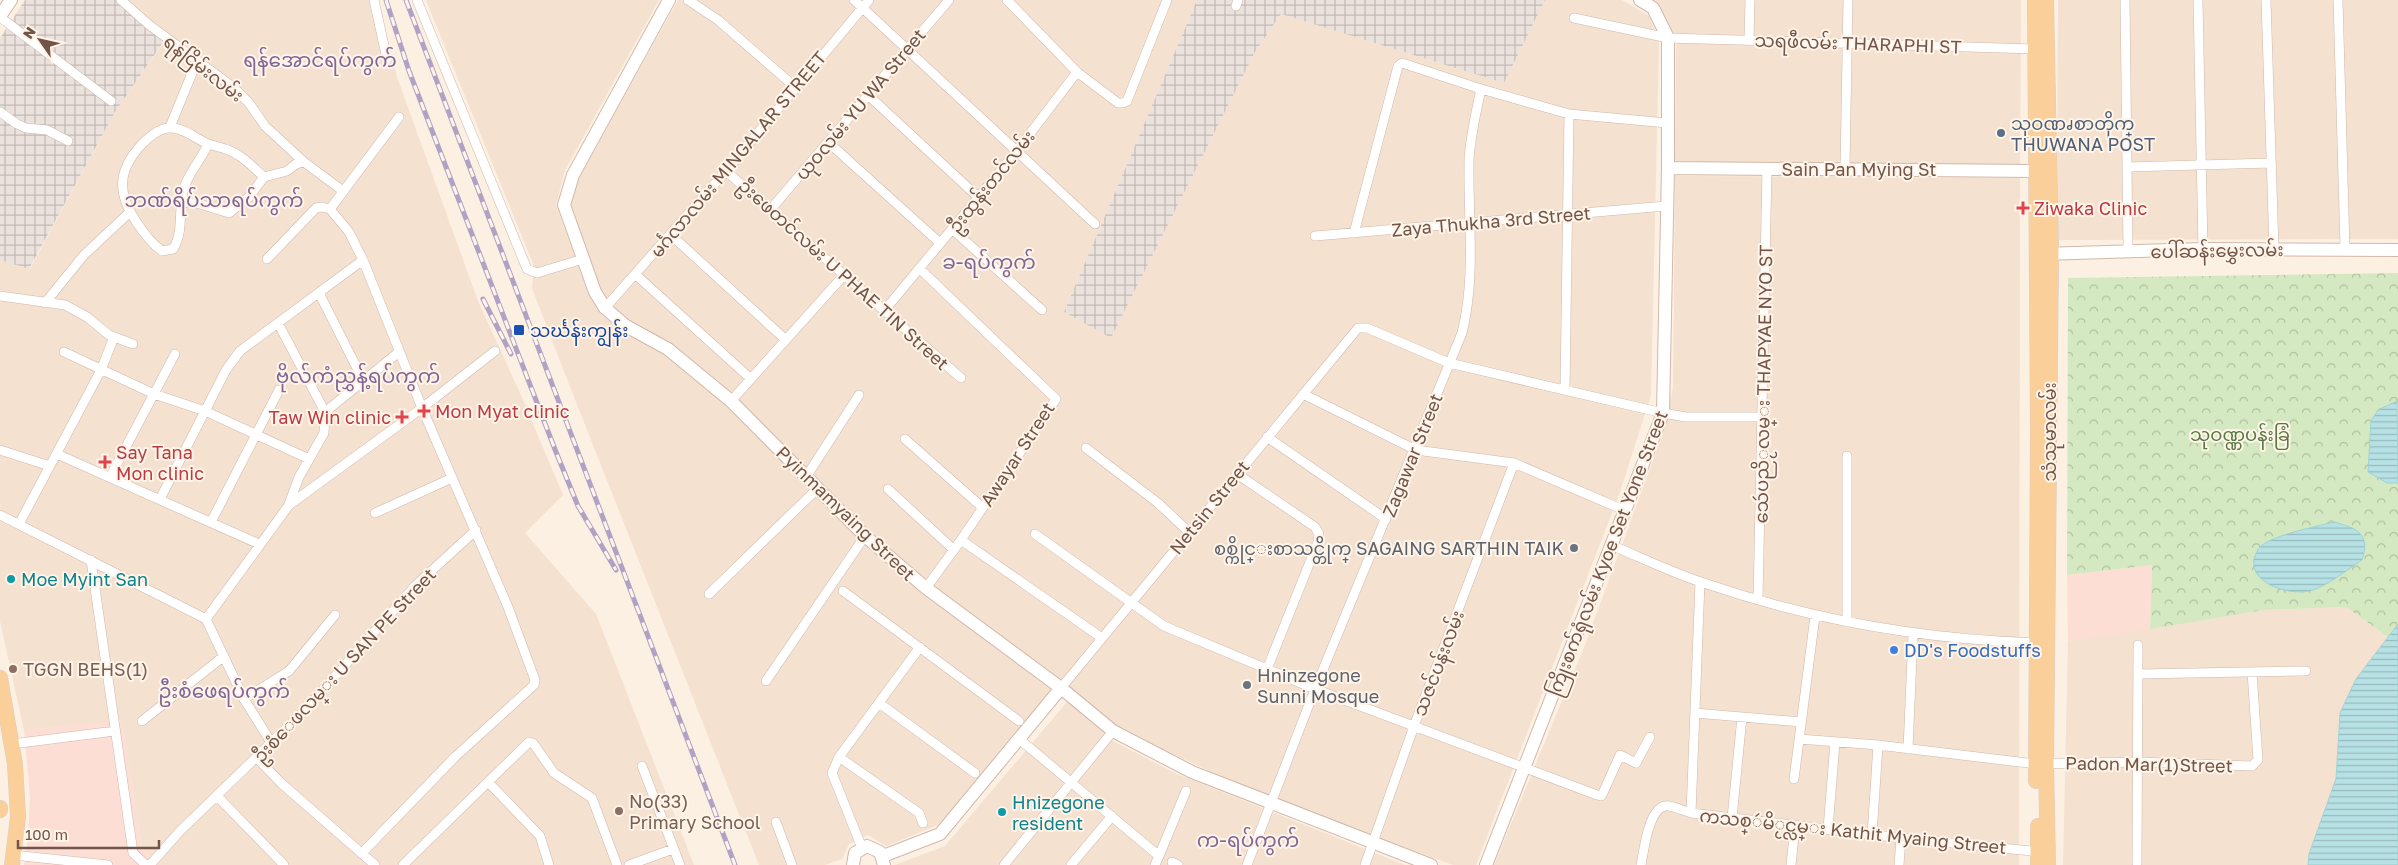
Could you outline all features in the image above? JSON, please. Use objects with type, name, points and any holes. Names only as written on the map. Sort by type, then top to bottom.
[{"type":"main road","name":"သံသုမာလမ်း","points":[[2035,0],[2042,49]]},
{"type":"main road","name":"သံသုမာလမ်း","points":[[2043,858],[2041,764],[2044,254],[2042,49],[2046,0]]},
{"type":"main road","points":[[0,678],[4,724],[12,744],[18,817],[12,860]]},
{"type":"street","points":[[11,0],[0,16],[111,101]]},
{"type":"street","name":"ရန်ငြိမ်းလမ်း","points":[[121,0],[148,24],[233,87],[248,103],[264,126],[304,162],[343,191]]},
{"type":"street","points":[[374,0],[387,59]]},
{"type":"street","points":[[417,0],[527,270],[537,273],[583,259]]},
{"type":"street","name":"Pyinmamyaing Street","points":[[669,0],[573,175],[564,205],[595,292],[605,308],[626,326],[668,349],[731,401],[865,536],[926,588],[1061,688],[1113,731],[1181,768],[1426,864]]},
{"type":"street","points":[[688,0],[718,20],[795,87]]},
{"type":"street","points":[[854,0],[866,4],[907,49],[1095,224]]},
{"type":"street","name":"ယုဝလမ်း YU WA Street","points":[[771,209],[949,0]]},
{"type":"street","points":[[1007,0],[1077,72],[1118,103],[1123,104],[1127,100],[1167,0]]},
{"type":"street","name":"ကြိုးစက်ရုံလမ်း Kyoe Set Yone Street","points":[[1486,865],[1613,546],[1663,413],[1668,168],[1668,38],[1653,8],[1640,0]]},
{"type":"street","points":[[1750,0],[1750,40]]},
{"type":"street","points":[[1845,168],[1848,0]]},
{"type":"street","points":[[2126,0],[2128,250]]},
{"type":"street","points":[[2198,0],[2203,249]]},
{"type":"street","points":[[2266,0],[2274,249]]},
{"type":"street","points":[[2338,0],[2345,249]]},
{"type":"street","name":"မင်္ဂလာလမ်း MINGALAR STREET","points":[[605,308],[726,170],[866,4]]},
{"type":"street","name":"သရဖီလမ်း THARAPHI ST","points":[[1574,18],[1668,38],[2042,49]]},
{"type":"street","points":[[170,128],[197,61]]},
{"type":"street","points":[[1354,233],[1398,66],[1402,63],[1481,89],[1569,114],[1667,123]]},
{"type":"street","name":"ဦးထွန်းတင်လမ်း","points":[[884,311],[1016,152],[1077,72]]},
{"type":"street","name":"Zagawar Street","points":[[1247,865],[1315,689],[1416,450],[1462,334],[1469,297],[1470,152],[1481,89]]},
{"type":"street","points":[[868,95],[978,197]]},
{"type":"street","points":[[0,112],[26,128],[47,130],[68,141]]},
{"type":"street","points":[[1565,389],[1569,114]]},
{"type":"street","points":[[330,209],[399,117]]},
{"type":"street","points":[[208,144],[185,185],[181,199],[178,241],[173,249],[162,251],[151,243],[130,212],[122,188],[124,171],[130,157],[144,142],[158,132],[170,128],[183,131],[208,144],[230,150],[246,160],[264,177],[272,177],[304,162]]},
{"type":"street","points":[[828,142],[940,244]]},
{"type":"street","points":[[2127,167],[2270,163]]},
{"type":"street","name":"Sain Pan Mying St","points":[[1668,168],[2043,171]]},
{"type":"street","name":"သေဴပညိႂလမ္း THAPYAE NYO ST","points":[[1758,599],[1767,169]]},
{"type":"street","name":"ဦးဖေတင်လမ်း U PHAE TIN Street","points":[[726,170],[961,378]]},
{"type":"street","points":[[182,202],[200,204],[229,214],[245,201],[264,177]]},
{"type":"street","points":[[267,259],[316,208],[322,206],[330,209],[349,232],[363,260],[398,352],[476,530],[534,675],[534,685],[455,757],[362,853]]},
{"type":"street","name":"Zaya Thukha 3rd Street","points":[[1315,236],[1666,206]]},
{"type":"street","points":[[45,302],[84,255],[112,226],[130,212]]},
{"type":"street","points":[[952,229],[1042,310]]},
{"type":"street","points":[[670,234],[786,340]]},
{"type":"street","name":"ပေါ်ဆန်းမွှေးလမ်း","points":[[2044,254],[2203,249],[2398,250]]},
{"type":"street","points":[[160,499],[226,370],[240,351],[363,260]]},
{"type":"street","name":"Awayar Street","points":[[920,269],[1056,399],[961,540],[926,588]]},
{"type":"street","points":[[635,274],[751,379]]},
{"type":"street","points":[[731,401],[844,275]]},
{"type":"street","points":[[318,293],[363,380]]},
{"type":"street","points":[[0,296],[65,305],[87,317],[95,325],[114,337],[133,344]]},
{"type":"street","points":[[278,323],[325,412],[324,433],[299,477],[289,505]]},
{"type":"street","name":"Netsin Street","points":[[1061,688],[1358,328],[1367,328],[1450,363]]},
{"type":"street","points":[[19,524],[101,370],[114,337]]},
{"type":"street","points":[[206,619],[289,505],[422,408],[495,351]]},
{"type":"street","points":[[64,352],[154,394],[205,411],[309,459]]},
{"type":"street","points":[[325,412],[398,352]]},
{"type":"street","points":[[110,477],[175,354]]},
{"type":"street","points":[[1450,363],[1686,417],[1762,417]]},
{"type":"street","points":[[211,522],[278,390]]},
{"type":"street","points":[[1303,394],[1416,450],[1514,463],[1626,511]]},
{"type":"street","points":[[806,477],[859,395]]},
{"type":"street","points":[[1267,437],[1386,520]]},
{"type":"street","points":[[905,439],[982,507]]},
{"type":"street","points":[[1086,448],[1158,503],[1189,532]]},
{"type":"street","points":[[0,450],[50,466]]},
{"type":"street","points":[[57,454],[259,544]]},
{"type":"street","points":[[1847,456],[1847,622]]},
{"type":"street","name":"သဇင်ပန်းလမ်း","points":[[1365,865],[1414,726],[1514,463]]},
{"type":"street","points":[[1237,474],[1315,527],[1319,534],[1318,542],[1267,669]]},
{"type":"street","points":[[375,513],[452,478]]},
{"type":"street","points":[[709,594],[818,488]]},
{"type":"street","points":[[888,489],[954,550]]},
{"type":"street","points":[[0,515],[206,619],[244,700],[272,744]]},
{"type":"street","name":"ဦးစံေဖလမ္း U SAN PE Street","points":[[150,865],[180,831],[306,709],[415,586],[476,530]]},
{"type":"street","points":[[1035,534],[1164,626],[1315,689],[1600,796],[1617,759],[1620,756],[1636,763],[1650,737]]},
{"type":"street","points":[[766,681],[865,536]]},
{"type":"street","points":[[961,540],[1102,638]]},
{"type":"street","points":[[1613,546],[1700,582],[1815,616],[1913,634],[2042,643]]},
{"type":"street","points":[[91,560],[133,853],[146,865]]},
{"type":"street","points":[[1691,813],[1700,582]]},
{"type":"street","points":[[843,591],[1019,721]]},
{"type":"street","points":[[244,700],[289,671],[336,615]]},
{"type":"street","points":[[1794,779],[1815,616]]},
{"type":"street","points":[[1908,749],[1913,634]]},
{"type":"street","points":[[2137,863],[2138,645]]},
{"type":"street","points":[[862,848],[832,773],[839,757],[920,647]]},
{"type":"street","points":[[142,721],[224,656]]},
{"type":"street","points":[[2138,674],[2306,671]]},
{"type":"street","name":"Padon Mar(1)Street","points":[[1799,739],[1878,745],[2041,764],[2138,762],[2252,766],[2258,760],[2252,672]]},
{"type":"street","points":[[851,864],[855,854],[862,848],[877,848],[883,860],[940,834],[1061,688]]},
{"type":"street","points":[[879,703],[975,773]]},
{"type":"street","points":[[1695,713],[1801,722]]},
{"type":"street","points":[[1732,818],[1742,717]]},
{"type":"street","points":[[12,744],[115,731]]},
{"type":"street","points":[[1004,865],[1113,731]]},
{"type":"street","points":[[1018,738],[1159,856]]},
{"type":"street","points":[[1828,829],[1835,742]]},
{"type":"street","points":[[403,865],[526,743],[533,743],[554,774],[592,798],[617,865]]},
{"type":"street","points":[[1872,834],[1878,745]]},
{"type":"street","points":[[839,757],[919,813],[923,823]]},
{"type":"street","points":[[257,758],[281,783],[375,865]]},
{"type":"street","points":[[642,766],[680,865]]},
{"type":"street","points":[[488,782],[540,836],[549,865]]},
{"type":"street","points":[[1155,865],[1186,791]]},
{"type":"street","points":[[217,796],[284,865]]},
{"type":"street","name":"ကသစ္ဴမိႂင္လမ္း Kathit Myaing Street","points":[[1641,865],[1652,815],[1659,808],[1667,805],[1691,813],[1872,834],[2043,858]]},
{"type":"street","points":[[1071,865],[1112,816]]},
{"type":"street","points":[[776,822],[792,865]]},
{"type":"street","points":[[1791,865],[1795,826]]},
{"type":"street","points":[[1899,865],[1901,838]]},
{"type":"street","points":[[629,865],[673,849]]},
{"type":"street","points":[[12,860],[108,865]]},
{"type":"shaded area","points":[[25,0],[132,0],[126,10],[164,41],[115,112],[29,269],[0,260],[0,38]]},
{"type":"shaded area","points":[[132,0],[378,0],[397,77],[478,301],[520,393],[563,495],[525,533],[596,614],[694,865],[158,865],[142,848],[122,721],[24,730],[0,621],[0,260],[30,269],[115,112],[164,42],[125,10]]},
{"type":"shaded area","points":[[426,0],[659,0],[565,170],[556,205],[588,293],[602,315],[624,332],[666,353],[728,405],[868,546],[929,598],[1054,691],[938,825],[886,846],[868,835],[849,844],[842,859],[825,865],[759,865],[532,288],[534,266]]},
{"type":"shaded area","points":[[678,0],[1197,0],[1064,312],[1111,338],[1255,52],[1281,14],[1504,83],[1545,0],[1622,0],[1649,16],[1659,41],[1651,395],[1620,492],[1476,865],[1453,865],[1264,796],[1121,730],[1068,686],[935,588],[869,531],[740,401],[673,345],[627,320],[613,308],[600,291],[570,206],[579,177]]},
{"type":"shaded area","points":[[1197,0],[1545,0],[1504,83],[1281,14],[1255,52],[1111,338],[1064,312]]},
{"type":"shaded area","points":[[1652,0],[2021,0],[2020,165],[1675,162],[1676,44],[1658,4]]},
{"type":"shaded area","points":[[2058,0],[2398,0],[2398,239],[2057,240]]},
{"type":"shaded area","points":[[1675,176],[2020,178],[2019,865],[1494,865],[1583,650],[1664,431],[1673,388]]},
{"type":"shaded area","points":[[2152,565],[2150,629],[2068,641],[2067,575]]},
{"type":"shaded area","points":[[2346,607],[2388,637],[2356,679],[2340,713],[2336,779],[2309,854],[2308,865],[2063,865],[2068,641],[2264,610]]},
{"type":"shaded area","points":[[1067,702],[1115,742],[1177,774],[1405,865],[895,865],[945,846]]},
{"type":"shaded area","points":[[122,720],[142,848],[158,865],[24,865],[28,838],[30,798],[24,730]]},
{"type":"green space","name":"သုဝဏ္ဏပန်းခြံ","points":[[2398,273],[2398,624],[2388,637],[2346,607],[2264,610],[2150,629],[2152,565],[2067,575],[2068,278]]},
{"type":"water","points":[[2397,401],[2398,483],[2387,483],[2368,472],[2371,421],[2378,410]]},
{"type":"water","points":[[2334,522],[2355,530],[2363,538],[2365,544],[2362,560],[2326,584],[2305,592],[2295,592],[2274,587],[2258,576],[2254,568],[2254,559],[2261,546],[2286,534]]},
{"type":"water","points":[[2398,624],[2398,865],[2308,865],[2309,854],[2336,779],[2340,713],[2356,679]]},
{"type":"railway","points":[[386,0],[409,71],[556,452],[578,506],[616,570]]},
{"type":"railway","points":[[406,0],[735,865]]},
{"type":"railway","points":[[483,299],[511,354]]},
{"type":"place","name":"သုဝဏၧစာတိုက္ THUWANA POST","points":[[2001,133]]},
{"type":"place","name":"Ziwaka Clinic","points":[[2023,208]]},
{"type":"place","name":"သင်္ဃန်းကျွန်း","points":[[519,330]]},
{"type":"place","name":"Mon Myat clinic","points":[[424,411]]},
{"type":"place","name":"Taw Win clinic","points":[[402,417]]},
{"type":"place","name":"Say Tana Mon clinic","points":[[105,462]]},
{"type":"place","name":"စစ္ကိုင္းစာသင္တိုက္ SAGAING SARTHIN TAIK","points":[[1574,548]]},
{"type":"place","name":"Moe Myint San","points":[[11,579]]},
{"type":"place","name":"DD's Foodstuffs","points":[[1894,650]]},
{"type":"place","name":"TGGN BEHS(1)","points":[[13,669]]},
{"type":"place","name":"Hninzegone Sunni Mosque","points":[[1247,685]]},
{"type":"place","name":"No(33) Primary School","points":[[619,811]]},
{"type":"place","name":"Hnizegone resident","points":[[1002,812]]},
{"type":"district","name":"ရန်အောင်ရပ်ကွက်","points":[[320,59]]},
{"type":"district","name":"ဘဏ်ရိပ်သာရပ်ကွက်","points":[[214,199]]},
{"type":"district","name":"ခ-ရပ်ကွက်","points":[[989,261]]},
{"type":"district","name":"ဗိုလ်ကံညွှန့်ရပ်ကွက်","points":[[358,375]]},
{"type":"district","name":"ဦးစံဖေရပ်ကွက်","points":[[224,690]]},
{"type":"district","name":"က-ရပ်ကွက်","points":[[1248,839]]}]
